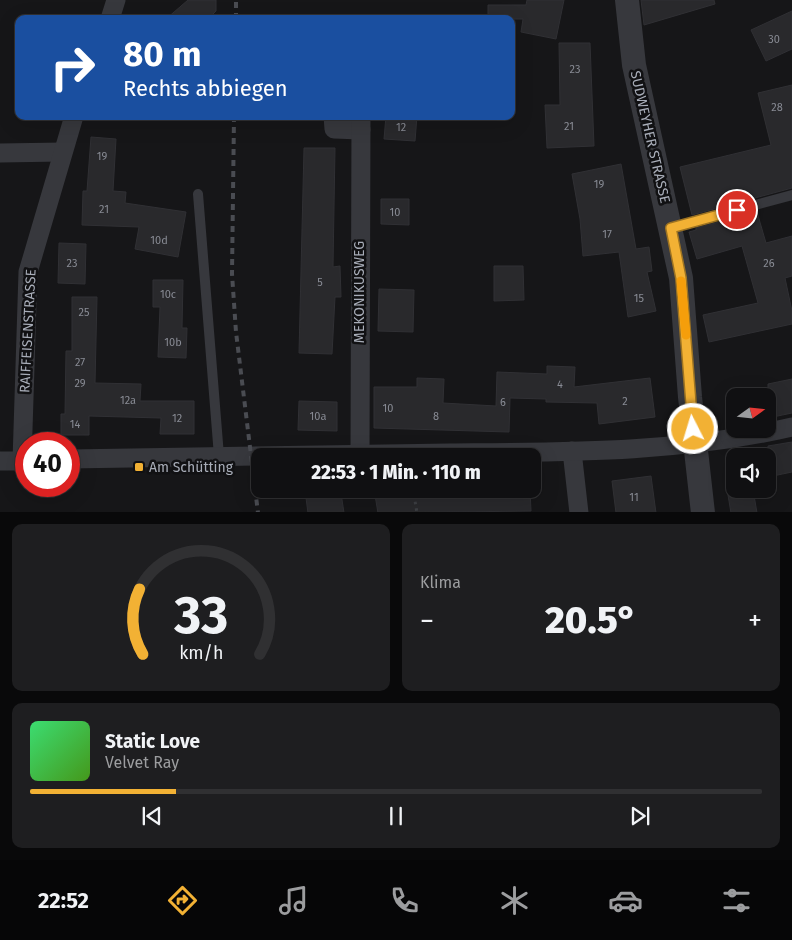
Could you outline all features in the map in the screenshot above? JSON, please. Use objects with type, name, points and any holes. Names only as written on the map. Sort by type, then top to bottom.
[{"type":"street","points":[[111,15],[116,0]]},
{"type":"street","name":"SUDWEYHER STRASSE","points":[[627,0],[634,65],[671,228],[682,287],[695,445],[703,512]]},
{"type":"street","name":"RAIFFEISENSTRASSE","points":[[25,432],[28,272],[73,120]]},
{"type":"street","name":"MEKONIKUSWEG","points":[[333,120],[334,129],[361,123],[360,448]]},
{"type":"street","points":[[0,153],[62,152]]},
{"type":"street","points":[[541,452],[695,445],[750,437],[792,427]]},
{"type":"street","points":[[572,452],[579,512]]},
{"type":"street","points":[[80,460],[251,456]]},
{"type":"street","points":[[0,461],[15,461]]},
{"type":"lane","points":[[198,194],[219,456]]},
{"type":"lane","points":[[671,228],[792,195]]},
{"type":"path","points":[[415,498],[417,512]]},
{"type":"building","points":[[188,0],[216,0],[216,11],[212,15],[171,15]]},
{"type":"building","points":[[527,0],[564,0],[556,39],[521,32],[523,19],[515,19],[515,15],[488,15],[488,5],[526,5]]},
{"type":"building","points":[[641,0],[714,0],[715,4],[644,25]]},
{"type":"building","points":[[792,11],[792,49],[766,61],[751,30]]},
{"type":"building","points":[[559,43],[590,43],[594,146],[547,148],[545,105],[560,105]]},
{"type":"building","points":[[792,85],[792,188],[692,215],[680,167],[771,145],[758,93]]},
{"type":"building","points":[[386,120],[417,120],[415,141],[384,139]]},
{"type":"building","points":[[91,137],[116,139],[113,191],[126,192],[125,203],[186,212],[178,257],[135,249],[139,227],[82,225],[83,191],[87,191]]},
{"type":"building","points":[[304,148],[335,148],[333,267],[340,266],[341,297],[335,297],[332,354],[299,353]]},
{"type":"building","points":[[621,164],[636,249],[649,247],[652,271],[647,272],[656,311],[628,317],[619,252],[583,256],[580,219],[572,174]]},
{"type":"building","points":[[381,199],[409,199],[409,225],[381,224]]},
{"type":"building","points":[[757,212],[766,243],[792,236],[792,276],[785,278],[792,311],[792,324],[709,342],[703,315],[758,303],[742,246],[697,259],[689,232],[696,230],[696,228]]},
{"type":"building","points":[[59,243],[86,244],[85,284],[58,283]]},
{"type":"building","points":[[494,266],[523,266],[524,300],[494,301]]},
{"type":"building","points":[[153,280],[183,280],[182,328],[187,328],[186,358],[158,357],[160,307],[153,307]]},
{"type":"building","points":[[379,289],[414,290],[413,332],[378,331]]},
{"type":"building","points":[[72,297],[97,297],[95,383],[141,384],[140,401],[194,401],[194,434],[160,434],[161,418],[89,416],[89,435],[80,435],[80,432],[61,432],[61,414],[65,414],[66,351],[72,351]]},
{"type":"building","points":[[547,366],[575,367],[574,387],[650,378],[655,417],[599,424],[597,403],[546,402],[546,399],[510,398],[509,432],[374,428],[374,387],[417,387],[417,378],[444,379],[443,403],[496,406],[497,372],[547,374]]},
{"type":"building","points":[[792,379],[792,413],[776,416],[776,388],[768,388],[768,384]]},
{"type":"building","points":[[299,401],[337,402],[337,431],[298,430]]},
{"type":"building","points":[[792,442],[792,472],[776,475],[776,448],[768,448],[768,446]]},
{"type":"building","points":[[651,476],[656,512],[616,512],[612,481]]},
{"type":"building","points":[[306,498],[342,498],[344,512],[308,512]]},
{"type":"building","points":[[376,498],[530,498],[531,511],[378,512]]},
{"type":"building","points":[[728,498],[754,498],[757,512],[731,512]]},
{"type":"railway","points":[[236,0],[236,15]]},
{"type":"railway","points":[[234,120],[232,274],[236,332],[258,512]]},
{"type":"slow traffic","points":[[681,281],[686,335]]},
{"type":"place","name":"Am Schütting","points":[[139,467]]},
{"type":"route","points":[[693,429],[685,313],[681,278],[671,228],[737,210]]}]
